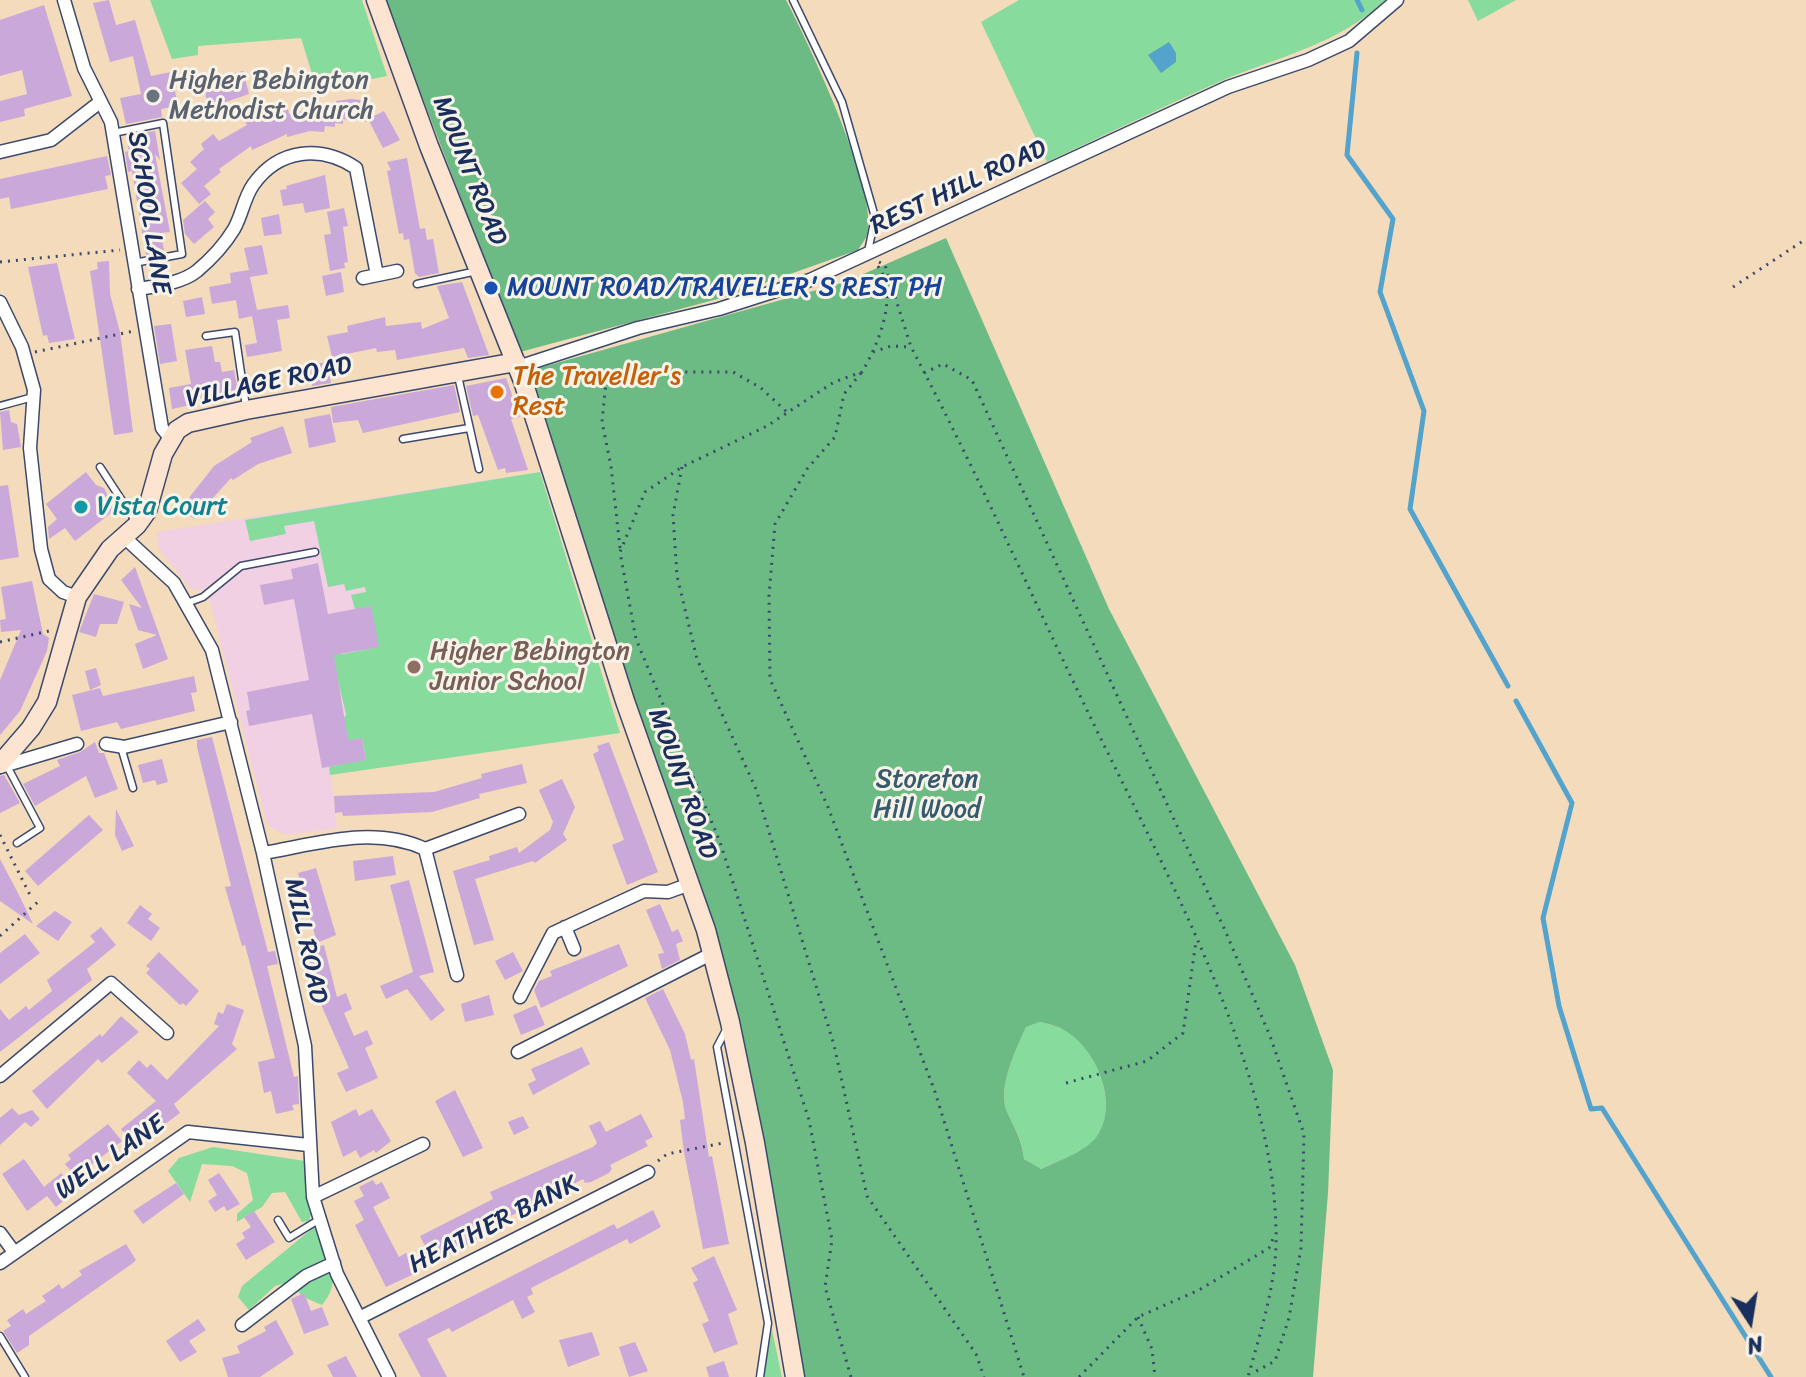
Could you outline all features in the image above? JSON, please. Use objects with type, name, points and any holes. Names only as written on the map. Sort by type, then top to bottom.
[{"type":"main road","name":"MOUNT ROAD","points":[[376,0],[429,146],[481,271],[713,953],[730,1022],[795,1377]]},
{"type":"main road","name":"VILLAGE ROAD","points":[[2,766],[47,702],[77,597],[91,574],[147,511],[170,438],[188,423],[246,410],[511,365]]},
{"type":"street","name":"SCHOOL LANE","points":[[64,0],[84,68],[112,133],[162,428],[170,438]]},
{"type":"street","name":"REST HILL ROAD","points":[[511,365],[749,299],[868,256],[1228,87],[1308,60],[1349,41],[1397,0]]},
{"type":"street","points":[[0,152],[51,140],[100,102]]},
{"type":"street","points":[[138,289],[195,272],[233,231],[255,182],[280,160],[299,153],[319,152],[339,157],[356,168],[377,275]]},
{"type":"street","points":[[363,278],[397,271]]},
{"type":"street","points":[[0,302],[25,354],[33,397],[30,448],[41,549],[49,579],[63,592],[77,597]]},
{"type":"street","name":"MILL ROAD","points":[[131,531],[174,583],[212,650],[263,853],[305,1046],[313,1197],[334,1263],[389,1377]]},
{"type":"street","points":[[106,744],[121,747],[231,722]]},
{"type":"street","points":[[2,766],[77,744]]},
{"type":"street","points":[[263,853],[375,835],[401,838],[425,849],[519,814]]},
{"type":"street","points":[[425,849],[457,975]]},
{"type":"street","points":[[520,997],[553,933],[644,891],[668,892],[690,884]]},
{"type":"street","points":[[565,927],[574,949]]},
{"type":"street","points":[[518,1052],[713,953]]},
{"type":"street","points":[[0,1076],[111,983],[167,1033]]},
{"type":"street","name":"WELL LANE","points":[[0,1263],[188,1132],[308,1145]]},
{"type":"street","points":[[313,1197],[423,1144]]},
{"type":"street","name":"HEATHER BANK","points":[[359,1318],[648,1172]]},
{"type":"street","points":[[0,1233],[14,1252]]},
{"type":"street","points":[[242,1325],[306,1276],[334,1263]]},
{"type":"lane","points":[[793,0],[842,102],[875,217],[868,256]]},
{"type":"lane","points":[[112,133],[163,123],[182,254],[134,263]]},
{"type":"lane","points":[[417,284],[481,271]]},
{"type":"lane","points":[[206,336],[235,332],[246,410]]},
{"type":"lane","points":[[458,373],[479,469]]},
{"type":"lane","points":[[0,406],[33,397]]},
{"type":"lane","points":[[403,439],[469,428]]},
{"type":"lane","points":[[100,467],[131,531]]},
{"type":"lane","points":[[187,603],[203,597],[241,566],[315,552]]},
{"type":"lane","points":[[121,747],[133,788]]},
{"type":"lane","points":[[2,766],[40,828],[17,843]]},
{"type":"lane","points":[[730,1022],[717,1047],[768,1323],[760,1377]]},
{"type":"lane","points":[[278,1220],[289,1238],[320,1219]]},
{"type":"lane","points":[[0,1336],[25,1377]]},
{"type":"path","points":[[1733,287],[1806,239]]},
{"type":"path","points":[[0,262],[132,249]]},
{"type":"path","points":[[868,256],[885,265],[911,347],[1196,937],[1238,1043],[1264,1131],[1277,1230],[1264,1321],[1248,1377]]},
{"type":"path","points":[[868,256],[880,267],[887,293],[873,352],[844,394],[835,437],[807,469],[775,524],[769,596],[770,679],[828,807],[935,1092],[1024,1377]]},
{"type":"path","points":[[25,354],[145,328]]},
{"type":"path","points":[[873,352],[891,346],[911,347]]},
{"type":"path","points":[[924,373],[943,364],[972,380],[1224,928],[1270,1036],[1304,1134],[1301,1248],[1289,1318],[1275,1361],[1248,1377]]},
{"type":"path","points":[[787,412],[761,388],[733,372],[607,372],[602,422],[636,639],[720,842],[809,1120],[832,1240],[825,1287],[851,1377]]},
{"type":"path","points":[[620,552],[645,492],[682,467],[787,412],[834,382],[862,372]]},
{"type":"path","points":[[682,467],[673,515],[677,576],[697,659],[756,789],[834,1045],[867,1196],[976,1354],[984,1377]]},
{"type":"path","points":[[0,642],[68,627]]},
{"type":"path","points":[[0,835],[32,899]]},
{"type":"path","points":[[0,936],[40,900]]},
{"type":"path","points":[[1066,1083],[1147,1061],[1183,1033],[1196,937]]},
{"type":"path","points":[[648,1172],[667,1154],[734,1141]]},
{"type":"path","points":[[1079,1377],[1138,1317],[1199,1290],[1269,1248],[1277,1230]]},
{"type":"path","points":[[1138,1317],[1152,1349],[1155,1377]]},
{"type":"shaded area","name":"Higher Bebington Junior School","points":[[540,472],[620,733],[331,774],[337,828],[287,835],[267,824],[210,601],[203,590],[191,589],[159,549],[157,532]]},
{"type":"green space","points":[[150,0],[362,0],[387,76],[317,90],[301,38],[198,46],[198,55],[172,59]]},
{"type":"green space","points":[[385,0],[786,0],[853,153],[868,214],[866,238],[858,250],[725,297],[520,352]]},
{"type":"green space","points":[[1019,0],[1385,0],[1328,39],[1221,81],[1047,162],[981,22]]},
{"type":"green space","points":[[1468,0],[1516,0],[1478,21]]},
{"type":"green space","name":"Storeton Hill Wood","points":[[946,238],[1109,609],[1295,965],[1333,1070],[1328,1193],[1313,1377],[804,1377],[730,981],[624,673],[528,371],[845,282]],"holes":[[[1040,1022],[1064,1030],[1086,1049],[1101,1076],[1106,1106],[1104,1120],[1094,1140],[1081,1150],[1041,1169],[1024,1159],[1020,1140],[1007,1112],[1004,1091],[1009,1069],[1026,1027]]]},
{"type":"green space","name":"Higher Bebington Junior School","points":[[540,472],[620,733],[330,775],[329,767],[366,759],[362,738],[333,743],[346,714],[331,652],[343,654],[378,647],[355,609],[351,595],[366,592],[365,587],[346,591],[344,584],[328,587],[314,521],[284,526],[286,534],[250,541],[245,520]]},
{"type":"green space","points":[[1040,1022],[1064,1029],[1086,1049],[1101,1076],[1106,1106],[1104,1121],[1094,1141],[1081,1151],[1040,1169],[1024,1159],[1020,1139],[1007,1112],[1004,1091],[1009,1069],[1026,1027]]},
{"type":"green space","points":[[213,1147],[305,1161],[305,1195],[312,1211],[309,1221],[302,1222],[285,1192],[272,1193],[262,1207],[237,1222],[237,1214],[253,1200],[247,1173],[232,1166],[202,1164],[190,1202],[168,1171],[179,1158]]},
{"type":"green space","points":[[313,1228],[319,1228],[332,1267],[332,1286],[322,1305],[303,1297],[290,1282],[275,1286],[249,1310],[238,1297],[242,1286]]},
{"type":"green space","points":[[772,1330],[782,1377],[763,1377]]},
{"type":"water","points":[[1169,42],[1176,53],[1176,62],[1161,73],[1148,55]]},
{"type":"building","points":[[109,0],[116,25],[135,20],[151,76],[171,72],[178,106],[161,109],[162,117],[126,124],[120,98],[141,94],[133,56],[110,62],[93,3]]},
{"type":"building","points":[[44,5],[72,96],[24,109],[25,116],[0,122],[0,101],[27,94],[22,70],[0,76],[0,20]]},
{"type":"building","points":[[243,71],[249,94],[208,108],[205,90],[223,84],[222,76]]},
{"type":"building","points":[[336,101],[369,101],[366,122],[343,119],[343,124],[325,126],[324,132],[310,131],[287,137],[287,134],[252,150],[251,146],[219,169],[221,172],[204,186],[211,194],[199,204],[181,183],[197,169],[190,162],[204,149],[201,144],[213,134],[219,141],[247,125],[244,119],[271,110],[272,114],[288,109],[289,114],[309,109],[326,110],[327,105],[336,106]]},
{"type":"building","points":[[384,111],[400,140],[383,148],[368,119]]},
{"type":"building","points":[[155,131],[160,160],[155,154],[170,232],[161,233],[164,251],[146,255],[132,171],[128,172],[126,136]]},
{"type":"building","points":[[107,156],[111,175],[105,176],[108,189],[11,209],[9,197],[0,199],[0,179]]},
{"type":"building","points":[[407,158],[420,229],[425,228],[427,240],[433,239],[439,273],[419,277],[415,273],[409,239],[404,240],[403,233],[399,234],[387,171],[391,170],[387,162]]},
{"type":"building","points":[[325,175],[330,208],[305,213],[303,203],[283,206],[280,190]]},
{"type":"building","points":[[205,201],[215,212],[208,219],[214,227],[194,244],[185,234],[183,220]]},
{"type":"building","points":[[344,208],[348,226],[343,227],[348,262],[344,263],[345,268],[330,271],[324,235],[331,234],[327,212]]},
{"type":"building","points":[[279,214],[282,234],[264,236],[261,218]]},
{"type":"building","points":[[262,245],[268,274],[250,277],[257,310],[288,305],[290,318],[277,320],[282,351],[247,357],[245,345],[257,343],[252,316],[239,319],[236,300],[212,304],[209,287],[231,283],[230,273],[249,270],[244,248]]},
{"type":"building","points":[[109,261],[110,294],[120,332],[133,432],[114,435],[90,271],[98,269],[97,262]]},
{"type":"building","points":[[57,263],[75,339],[49,343],[47,335],[43,336],[28,267]]},
{"type":"building","points":[[341,272],[344,292],[326,296],[322,276]]},
{"type":"building","points":[[462,282],[489,355],[468,358],[464,348],[397,360],[395,350],[377,352],[376,348],[332,357],[327,336],[348,332],[347,326],[385,317],[386,326],[421,322],[422,329],[449,318],[437,286]]},
{"type":"building","points":[[202,297],[205,314],[186,317],[183,301]]},
{"type":"building","points":[[171,324],[177,361],[160,364],[154,326]]},
{"type":"building","points":[[212,346],[215,362],[220,362],[222,372],[234,370],[238,391],[194,399],[195,404],[172,409],[169,388],[191,384],[185,350]]},
{"type":"building","points":[[327,362],[331,383],[312,386],[309,365]]},
{"type":"building","points":[[506,378],[520,417],[511,419],[528,470],[506,473],[505,468],[498,470],[478,415],[473,416],[466,386]]},
{"type":"building","points":[[454,385],[460,412],[363,433],[358,420],[333,423],[331,407]]},
{"type":"building","points":[[9,410],[11,422],[17,424],[21,447],[3,450],[0,412]]},
{"type":"building","points":[[330,414],[336,442],[309,448],[304,419]]},
{"type":"building","points":[[283,426],[292,453],[258,464],[233,480],[231,478],[194,519],[181,508],[214,466],[252,442],[250,438]]},
{"type":"building","name":"Vista Court","points":[[86,472],[96,485],[104,488],[115,510],[75,541],[65,528],[49,539],[48,527],[57,519],[46,504]]},
{"type":"building","points":[[8,485],[19,557],[0,560],[0,486]]},
{"type":"building","points":[[318,563],[328,614],[371,606],[379,647],[334,655],[348,740],[362,738],[366,760],[322,768],[312,714],[249,726],[246,711],[250,710],[247,692],[309,680],[294,599],[264,605],[260,585],[293,579],[291,569]]},
{"type":"building","points":[[135,567],[168,659],[143,669],[135,644],[157,635],[138,630],[129,604],[142,608],[121,580]]},
{"type":"building","points":[[32,581],[43,634],[49,638],[47,651],[20,711],[0,735],[0,680],[21,630],[1,632],[0,620],[6,619],[1,587]]},
{"type":"building","points":[[94,594],[124,602],[117,624],[100,624],[96,637],[79,632]]},
{"type":"building","points":[[96,668],[101,685],[90,690],[85,671]]},
{"type":"building","points":[[194,676],[197,692],[191,693],[195,711],[121,729],[117,722],[81,731],[72,695],[100,688],[103,696]]},
{"type":"building","points":[[212,737],[268,952],[275,951],[278,964],[267,966],[294,1077],[298,1076],[299,1104],[292,1105],[294,1110],[276,1114],[271,1091],[264,1093],[258,1062],[275,1058],[245,945],[242,946],[225,887],[231,886],[197,747],[197,740]]},
{"type":"building","points":[[95,742],[99,753],[104,753],[118,789],[95,798],[86,776],[35,806],[23,784],[60,766],[57,760],[80,752]]},
{"type":"building","points":[[609,742],[658,872],[627,885],[612,845],[624,840],[593,754],[599,751],[597,746]]},
{"type":"building","points":[[162,759],[168,782],[157,785],[155,780],[143,783],[138,765]]},
{"type":"building","points":[[522,764],[527,783],[479,794],[480,798],[432,812],[343,816],[342,812],[335,813],[334,796],[434,792],[482,778],[481,774]]},
{"type":"building","points":[[4,775],[20,803],[0,813],[0,776]]},
{"type":"building","points":[[562,779],[575,807],[563,834],[567,840],[535,863],[533,861],[475,879],[494,940],[474,945],[453,871],[490,860],[489,856],[517,847],[519,853],[550,830],[553,822],[539,790]]},
{"type":"building","points":[[116,809],[134,846],[122,851],[115,835]]},
{"type":"building","points":[[89,815],[103,830],[38,886],[25,871]]},
{"type":"building","points":[[393,856],[396,875],[355,881],[353,861]]},
{"type":"building","points":[[0,859],[19,895],[33,924],[0,901]]},
{"type":"building","points":[[316,868],[336,935],[317,943],[298,873]]},
{"type":"building","points":[[409,880],[434,972],[419,976],[445,1010],[431,1021],[407,989],[386,999],[380,986],[413,972],[390,885]]},
{"type":"building","points":[[660,904],[672,932],[678,929],[683,941],[676,944],[680,960],[662,969],[658,954],[664,953],[646,910]]},
{"type":"building","points":[[140,905],[152,914],[148,919],[160,928],[151,941],[127,923]]},
{"type":"building","points":[[55,911],[72,922],[58,941],[36,926]]},
{"type":"building","points":[[101,927],[116,945],[87,969],[92,980],[0,1052],[0,1009],[9,1020],[26,1006],[29,1010],[52,991],[47,980],[95,942],[90,936]]},
{"type":"building","points":[[25,934],[40,953],[0,984],[0,953]]},
{"type":"building","points":[[619,944],[628,966],[541,1008],[534,990],[539,981],[552,976],[550,971]]},
{"type":"building","points":[[324,945],[337,997],[346,993],[352,1009],[344,1013],[354,1036],[367,1030],[373,1044],[365,1048],[378,1078],[346,1092],[337,1073],[349,1068],[319,1000],[307,950]]},
{"type":"building","points":[[159,952],[199,991],[186,1006],[183,1003],[180,1005],[146,973],[150,969],[146,966]]},
{"type":"building","points":[[513,952],[523,971],[505,980],[495,961]]},
{"type":"building","points":[[663,989],[685,1034],[691,1060],[694,1059],[709,1157],[712,1156],[729,1244],[703,1249],[684,1152],[680,1120],[685,1119],[683,1102],[670,1050],[645,998]]},
{"type":"building","points":[[489,995],[494,1015],[465,1022],[461,1004]]},
{"type":"building","points":[[227,1004],[244,1010],[232,1044],[237,1049],[174,1104],[180,1113],[135,1146],[121,1129],[156,1101],[127,1073],[139,1060],[147,1068],[151,1064],[167,1080],[219,1026],[214,1024],[218,1012],[223,1014]]},
{"type":"building","points":[[536,1005],[545,1025],[521,1035],[513,1015]]},
{"type":"building","points":[[121,1016],[139,1032],[102,1063],[98,1059],[47,1109],[32,1091],[100,1034],[102,1037]]},
{"type":"building","points":[[582,1047],[590,1064],[533,1095],[528,1084],[536,1080],[531,1069]]},
{"type":"building","points":[[455,1090],[483,1148],[463,1157],[435,1101]]},
{"type":"building","points":[[12,1108],[19,1115],[32,1110],[40,1119],[31,1127],[25,1122],[0,1145],[0,1118]]},
{"type":"building","points":[[356,1109],[359,1116],[372,1109],[391,1141],[376,1153],[374,1150],[360,1158],[356,1150],[343,1157],[331,1122]]},
{"type":"building","points":[[641,1114],[653,1137],[645,1141],[648,1146],[610,1165],[612,1169],[609,1173],[591,1182],[585,1183],[583,1179],[499,1222],[501,1227],[439,1260],[434,1250],[428,1252],[420,1236],[493,1199],[490,1192],[593,1147],[597,1143],[589,1126],[600,1121],[606,1132]]},
{"type":"building","points":[[523,1116],[529,1128],[514,1135],[508,1122]]},
{"type":"building","points":[[108,1124],[122,1141],[76,1177],[65,1164],[71,1159],[68,1155]]},
{"type":"building","points":[[24,1159],[44,1187],[61,1173],[75,1191],[56,1207],[47,1196],[27,1211],[2,1174]]},
{"type":"building","points":[[219,1173],[240,1204],[227,1211],[224,1206],[215,1212],[208,1201],[217,1195],[208,1180]]},
{"type":"building","points":[[373,1180],[376,1185],[382,1182],[390,1198],[373,1207],[399,1257],[406,1253],[416,1273],[386,1287],[355,1225],[364,1220],[354,1201],[364,1196],[359,1187]]},
{"type":"building","points":[[176,1183],[184,1194],[143,1224],[133,1211]]},
{"type":"building","points":[[653,1210],[661,1227],[630,1244],[627,1239],[531,1288],[533,1294],[527,1297],[535,1312],[522,1319],[513,1300],[452,1332],[449,1328],[427,1339],[447,1377],[421,1377],[398,1334],[614,1224],[617,1229]]},
{"type":"building","points":[[254,1211],[275,1242],[246,1260],[236,1244],[245,1238],[242,1233],[251,1227],[244,1217]]},
{"type":"building","points":[[126,1244],[136,1260],[133,1263],[29,1336],[29,1345],[17,1353],[3,1331],[11,1326],[7,1320],[23,1309],[26,1314],[46,1301],[42,1296],[59,1284],[62,1289],[82,1275],[79,1271]]},
{"type":"building","points":[[714,1256],[737,1310],[728,1314],[738,1344],[714,1353],[702,1324],[709,1321],[693,1283],[698,1280],[691,1268]]},
{"type":"building","points":[[304,1293],[311,1311],[322,1307],[329,1325],[304,1334],[291,1299]]},
{"type":"building","points":[[198,1319],[206,1330],[189,1341],[197,1352],[180,1362],[166,1341]]},
{"type":"building","points":[[276,1320],[294,1354],[260,1377],[228,1377],[222,1358],[240,1353],[237,1346],[266,1331],[264,1327]]},
{"type":"building","points":[[592,1332],[600,1355],[568,1367],[559,1340]]},
{"type":"building","points":[[635,1342],[648,1371],[629,1377],[619,1347]]},
{"type":"building","points":[[346,1356],[357,1377],[333,1377],[327,1365]]},
{"type":"building","points":[[724,1361],[729,1377],[709,1377],[706,1367]]},
{"type":"waterway","points":[[1357,0],[1362,10]]},
{"type":"waterway","points":[[1357,53],[1347,155],[1393,219],[1380,292],[1424,411],[1410,509],[1508,686]]},
{"type":"waterway","points":[[1516,701],[1572,803],[1543,918],[1559,1006],[1591,1109],[1602,1108],[1771,1377]]},
{"type":"place","name":"Higher Bebington Methodist Church","points":[[153,96]]},
{"type":"place","name":"MOUNT ROAD/TRAVELLER'S REST PH","points":[[491,288]]},
{"type":"place","name":"The Traveller's Rest","points":[[497,392]]},
{"type":"place","name":"Vista Court","points":[[81,507]]},
{"type":"place","name":"Higher Bebington Junior School","points":[[414,667]]}]
